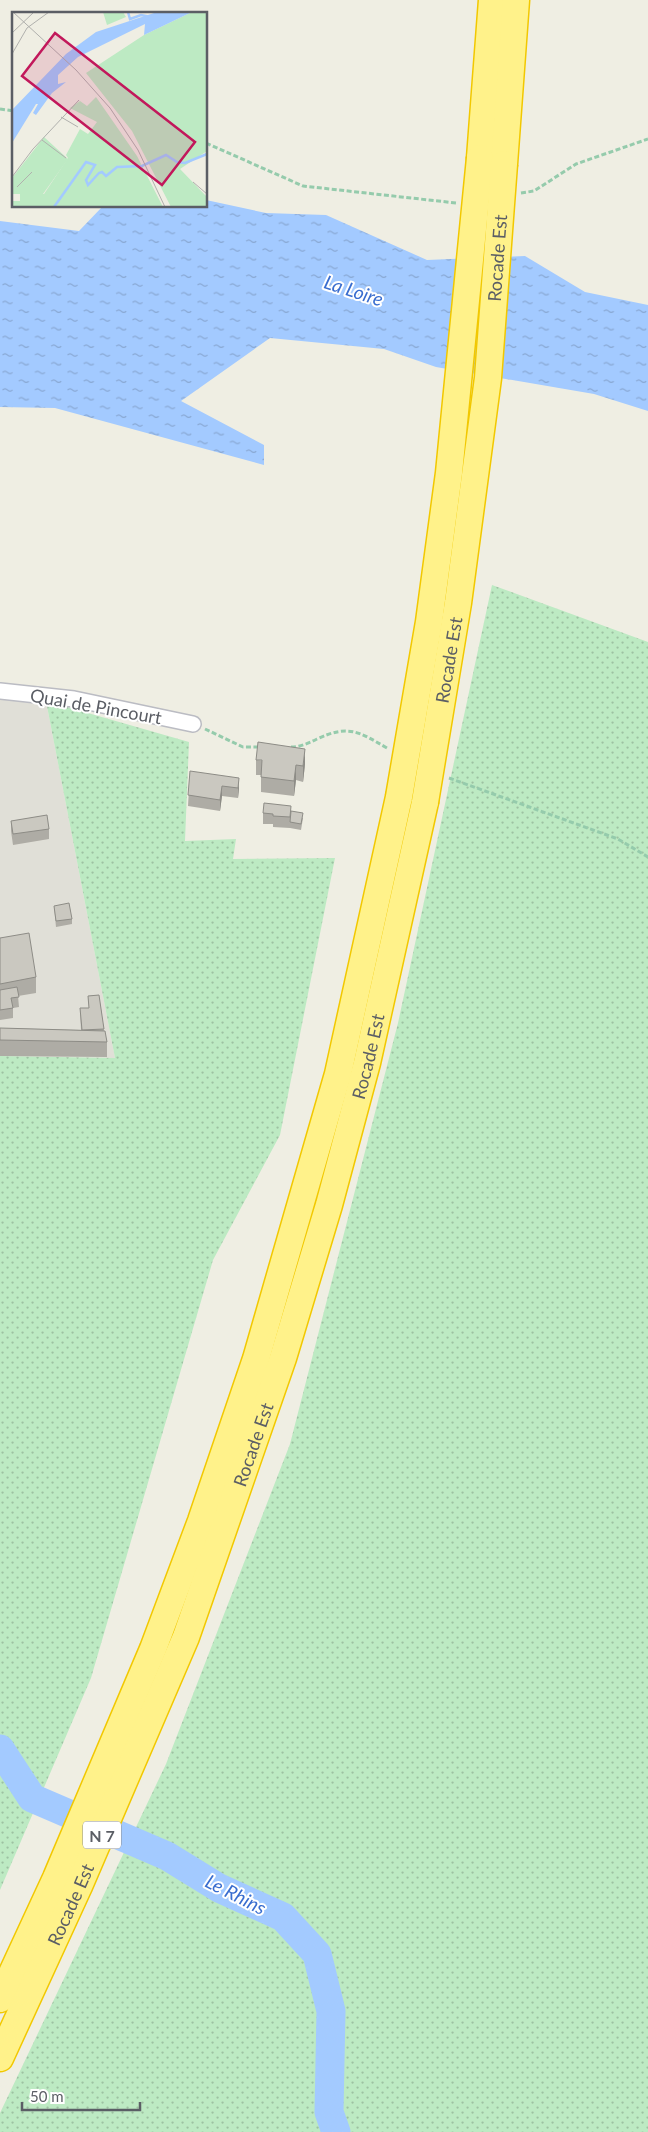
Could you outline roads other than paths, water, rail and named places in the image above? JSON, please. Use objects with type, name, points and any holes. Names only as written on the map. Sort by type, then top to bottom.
[{"type":"highway","name":"Rocade Est","points":[[0,1999],[124,1785],[186,1637],[283,1358],[329,1205],[367,1063],[424,802],[458,603],[488,378],[492,161],[492,0]]},
{"type":"highway","name":"Rocade Est","points":[[0,2058],[68,1882],[101,1773],[160,1631],[201,1521],[256,1359],[338,1074],[399,797],[429,622],[516,0]]},
{"type":"street","name":"Quai de Pincourt","points":[[0,691],[74,699],[193,724]]},
{"type":"water","name":"La Loire","points":[[208,200],[266,213],[326,215],[427,260],[525,256],[585,292],[648,305],[648,411],[594,394],[436,367],[384,349],[270,338],[181,401],[264,445],[264,465],[55,408],[0,407],[0,221],[79,231],[101,208],[208,208]]},
{"type":"waterway","name":"Le Rhins","points":[[0,1749],[32,1798],[167,1856],[219,1888],[283,1917],[317,1954],[331,2011],[329,2112],[336,2132]]}]
